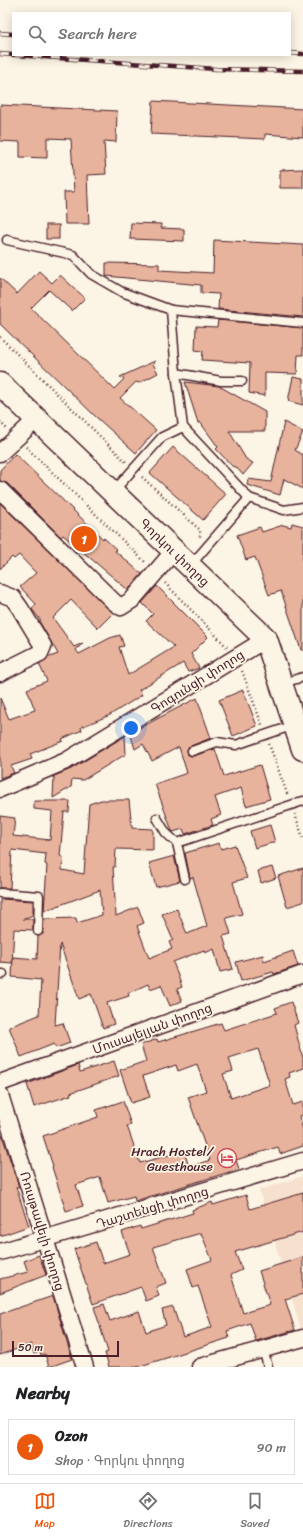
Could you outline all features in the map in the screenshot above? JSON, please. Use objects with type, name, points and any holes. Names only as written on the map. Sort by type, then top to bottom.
[{"type":"main road","name":"Գորկու փողոց","points":[[0,384],[174,551],[194,561],[266,639],[303,749]]},
{"type":"street","points":[[0,453],[37,419]]},
{"type":"street","points":[[0,490],[114,602],[122,607],[132,600],[174,551]]},
{"type":"street","points":[[0,593],[12,598],[20,608],[43,646],[40,653],[0,674]]},
{"type":"street","name":"Գոգունցի փողոց","points":[[0,789],[66,762],[266,639]]},
{"type":"street","name":"Մուսայելյան փողոց","points":[[0,1083],[303,974]]},
{"type":"street","name":"Ռուսթավելի փողոց","points":[[0,1095],[85,1367]]},
{"type":"street","name":"Դաշտենցի փողոց","points":[[0,1252],[303,1161]]},
{"type":"street","points":[[200,1367],[303,1338]]},
{"type":"lane","points":[[6,240],[73,255],[91,274],[122,292],[171,310],[303,323]]},
{"type":"lane","points":[[171,310],[176,373],[183,427],[250,498],[284,510],[303,507]]},
{"type":"lane","points":[[176,373],[220,380],[242,381]]},
{"type":"lane","points":[[112,493],[162,437],[183,427]]},
{"type":"lane","points":[[194,561],[250,498]]},
{"type":"lane","points":[[281,684],[303,678]]},
{"type":"lane","points":[[192,751],[217,742],[236,744],[295,725]]},
{"type":"lane","points":[[177,843],[303,801]]},
{"type":"lane","points":[[157,818],[166,833],[177,843],[185,879]]},
{"type":"lane","points":[[0,893],[39,896],[38,931]]},
{"type":"lane","points":[[263,1349],[268,1367]]},
{"type":"path","points":[[0,337],[133,469],[200,530],[194,561]]},
{"type":"path","points":[[265,735],[303,838]]},
{"type":"shaded area","points":[[303,1176],[303,1330],[301,1330],[259,1190]]},
{"type":"building","points":[[153,101],[303,109],[303,137],[265,134],[265,139],[151,134]]},
{"type":"building","points":[[0,105],[117,111],[116,142],[104,141],[106,174],[87,175],[89,224],[65,224],[64,192],[74,192],[71,139],[47,138],[47,158],[20,157],[20,142],[0,141]]},
{"type":"building","points":[[303,169],[303,188],[280,188],[280,170]]},
{"type":"building","points":[[131,223],[161,224],[161,228],[184,229],[184,241],[130,239]]},
{"type":"building","points":[[46,225],[59,225],[59,239],[46,239]]},
{"type":"building","points":[[214,240],[303,245],[303,317],[218,309],[219,294],[201,293],[201,285],[106,276],[106,263],[159,264],[159,270],[213,273]]},
{"type":"building","points":[[39,271],[52,283],[60,275],[85,298],[72,311],[49,290],[31,308],[114,389],[124,379],[120,377],[155,361],[153,364],[158,373],[139,383],[136,382],[120,398],[156,430],[136,453],[95,416],[0,324],[0,278],[17,294]]},
{"type":"building","points":[[218,320],[303,328],[303,355],[298,355],[297,374],[265,373],[265,396],[249,393],[250,363],[202,360],[203,351],[195,350],[196,326],[217,327]]},
{"type":"building","points":[[293,377],[303,379],[303,405],[288,401]]},
{"type":"building","points":[[185,382],[219,386],[265,412],[265,431],[229,431],[246,459],[253,463],[243,475],[216,449],[218,447],[200,422],[198,423]]},
{"type":"building","points":[[284,422],[303,432],[295,450],[303,455],[303,489],[284,479],[280,495],[247,485],[248,479],[271,482]]},
{"type":"building","points":[[173,447],[226,494],[203,520],[150,473]]},
{"type":"building","points":[[15,454],[103,539],[104,538],[117,550],[115,551],[142,574],[128,590],[63,535],[61,537],[7,483],[0,481],[0,470]]},
{"type":"building","points":[[0,503],[113,613],[98,628],[71,600],[53,618],[74,647],[83,643],[76,650],[79,654],[110,638],[120,635],[124,646],[119,647],[128,675],[174,647],[146,621],[153,614],[142,603],[157,586],[208,637],[191,654],[199,668],[188,672],[183,663],[139,690],[142,695],[110,715],[81,727],[82,730],[62,739],[63,741],[30,754],[32,759],[11,766],[14,773],[0,778],[0,698],[9,719],[35,710],[27,689],[47,681],[39,664],[47,658],[58,654],[39,621],[41,621],[32,609],[36,604],[20,587],[36,573],[19,555],[14,559],[12,557],[0,569]]},
{"type":"building","points":[[292,523],[303,526],[303,650],[301,650],[281,591],[269,595],[255,557],[246,560],[237,535],[260,527],[262,532],[283,525],[291,527]]},
{"type":"building","points":[[243,690],[257,726],[233,736],[219,700]]},
{"type":"building","points":[[197,698],[211,738],[188,747],[188,755],[193,756],[215,749],[224,776],[260,765],[270,799],[246,806],[241,788],[215,797],[221,815],[211,819],[213,825],[185,834],[183,829],[172,831],[155,784],[187,773],[179,747],[152,761],[143,744],[135,749],[130,733]]},
{"type":"building","points":[[125,736],[126,754],[83,780],[72,779],[71,787],[53,798],[54,777],[52,777],[71,769]]},
{"type":"building","points":[[101,800],[129,800],[132,828],[153,829],[153,850],[116,849],[115,867],[113,867],[116,916],[138,907],[144,923],[137,926],[149,958],[172,949],[169,942],[173,940],[162,914],[177,909],[187,934],[207,926],[193,877],[190,878],[185,853],[219,843],[221,849],[235,845],[247,878],[233,882],[242,914],[226,918],[231,934],[223,936],[233,969],[220,972],[214,949],[205,953],[204,950],[173,962],[182,987],[177,989],[182,1001],[170,1006],[161,985],[150,989],[148,984],[128,993],[129,996],[107,1003],[114,1024],[103,1028],[91,994],[79,999],[60,944],[55,1025],[63,1023],[70,1043],[56,1048],[54,1044],[21,1057],[9,1027],[39,1015],[41,980],[12,977],[13,957],[37,959],[38,936],[43,934],[44,919],[76,918],[77,923],[102,915],[100,890],[44,911],[47,865],[45,864],[46,854],[12,850],[10,888],[0,888],[0,816],[15,818],[13,836],[50,840],[52,811],[34,809],[34,801],[70,801],[69,812],[64,812],[60,856],[63,857],[62,870],[84,874],[89,804]]},
{"type":"building","points":[[270,825],[275,842],[255,848],[250,831]]},
{"type":"building","points":[[174,856],[180,881],[156,887],[149,863]]},
{"type":"building","points":[[272,867],[276,878],[261,883],[258,871]]},
{"type":"building","points":[[303,868],[303,902],[287,907],[278,876]]},
{"type":"building","points":[[0,899],[33,901],[33,915],[23,919],[33,919],[33,930],[14,929],[12,963],[0,962]]},
{"type":"building","points":[[293,951],[298,966],[274,974],[273,972],[241,981],[236,962],[263,955],[264,961]]},
{"type":"building","points":[[291,1002],[298,1023],[294,1025],[303,1058],[303,1068],[289,1073],[290,1077],[285,1079],[293,1105],[303,1102],[303,1115],[299,1116],[303,1130],[303,1146],[280,1154],[278,1147],[236,1160],[239,1169],[135,1201],[134,1196],[108,1203],[100,1177],[76,1185],[83,1206],[66,1211],[43,1136],[98,1117],[96,1110],[123,1101],[131,1125],[127,1126],[140,1163],[184,1151],[189,1167],[210,1160],[188,1097],[206,1091],[197,1064],[178,1071],[176,1065],[143,1076],[150,1097],[131,1103],[120,1070],[146,1061],[141,1045],[157,1039],[158,1042],[221,1023],[224,1030],[277,1013],[275,1008]],"holes":[[[258,1049],[270,1085],[231,1098],[223,1074],[233,1071],[229,1058]]]},
{"type":"building","points":[[114,1061],[119,1076],[70,1093],[71,1095],[34,1107],[27,1084],[78,1065],[80,1072]]},
{"type":"building","points":[[2,1135],[19,1187],[16,1187],[29,1226],[0,1236],[0,1136]]},
{"type":"building","points":[[303,1193],[303,1232],[235,1252],[242,1270],[231,1275],[243,1313],[270,1305],[259,1271],[303,1257],[303,1294],[285,1299],[295,1330],[256,1341],[250,1323],[227,1331],[229,1338],[176,1355],[137,1367],[109,1367],[105,1353],[108,1352],[94,1307],[104,1304],[110,1321],[139,1311],[146,1332],[166,1325],[162,1310],[173,1307],[183,1337],[212,1327],[198,1286],[193,1288],[187,1269],[212,1260],[201,1233],[153,1247],[166,1283],[156,1287],[159,1296],[146,1301],[141,1287],[93,1304],[74,1249],[96,1242],[103,1263],[130,1254],[122,1232],[140,1226],[141,1229],[193,1213],[192,1210],[212,1202],[213,1205],[246,1195],[250,1209]]},
{"type":"building","points":[[39,1255],[46,1275],[0,1293],[0,1279],[28,1272],[24,1261]]},
{"type":"building","points":[[53,1296],[72,1359],[49,1367],[45,1354],[41,1355],[40,1352],[34,1354],[31,1344],[0,1355],[0,1314]]},
{"type":"railway","points":[[0,33],[12,34]]},
{"type":"railway","points":[[291,53],[303,54]]},
{"type":"railway","points":[[0,54],[12,55]]},
{"type":"railway","points":[[29,56],[216,69],[303,71]]},
{"type":"place","name":"Ozon","points":[[84,539]]},
{"type":"place","name":"Hrach Hostel/ Guesthouse","points":[[227,1158]]}]
